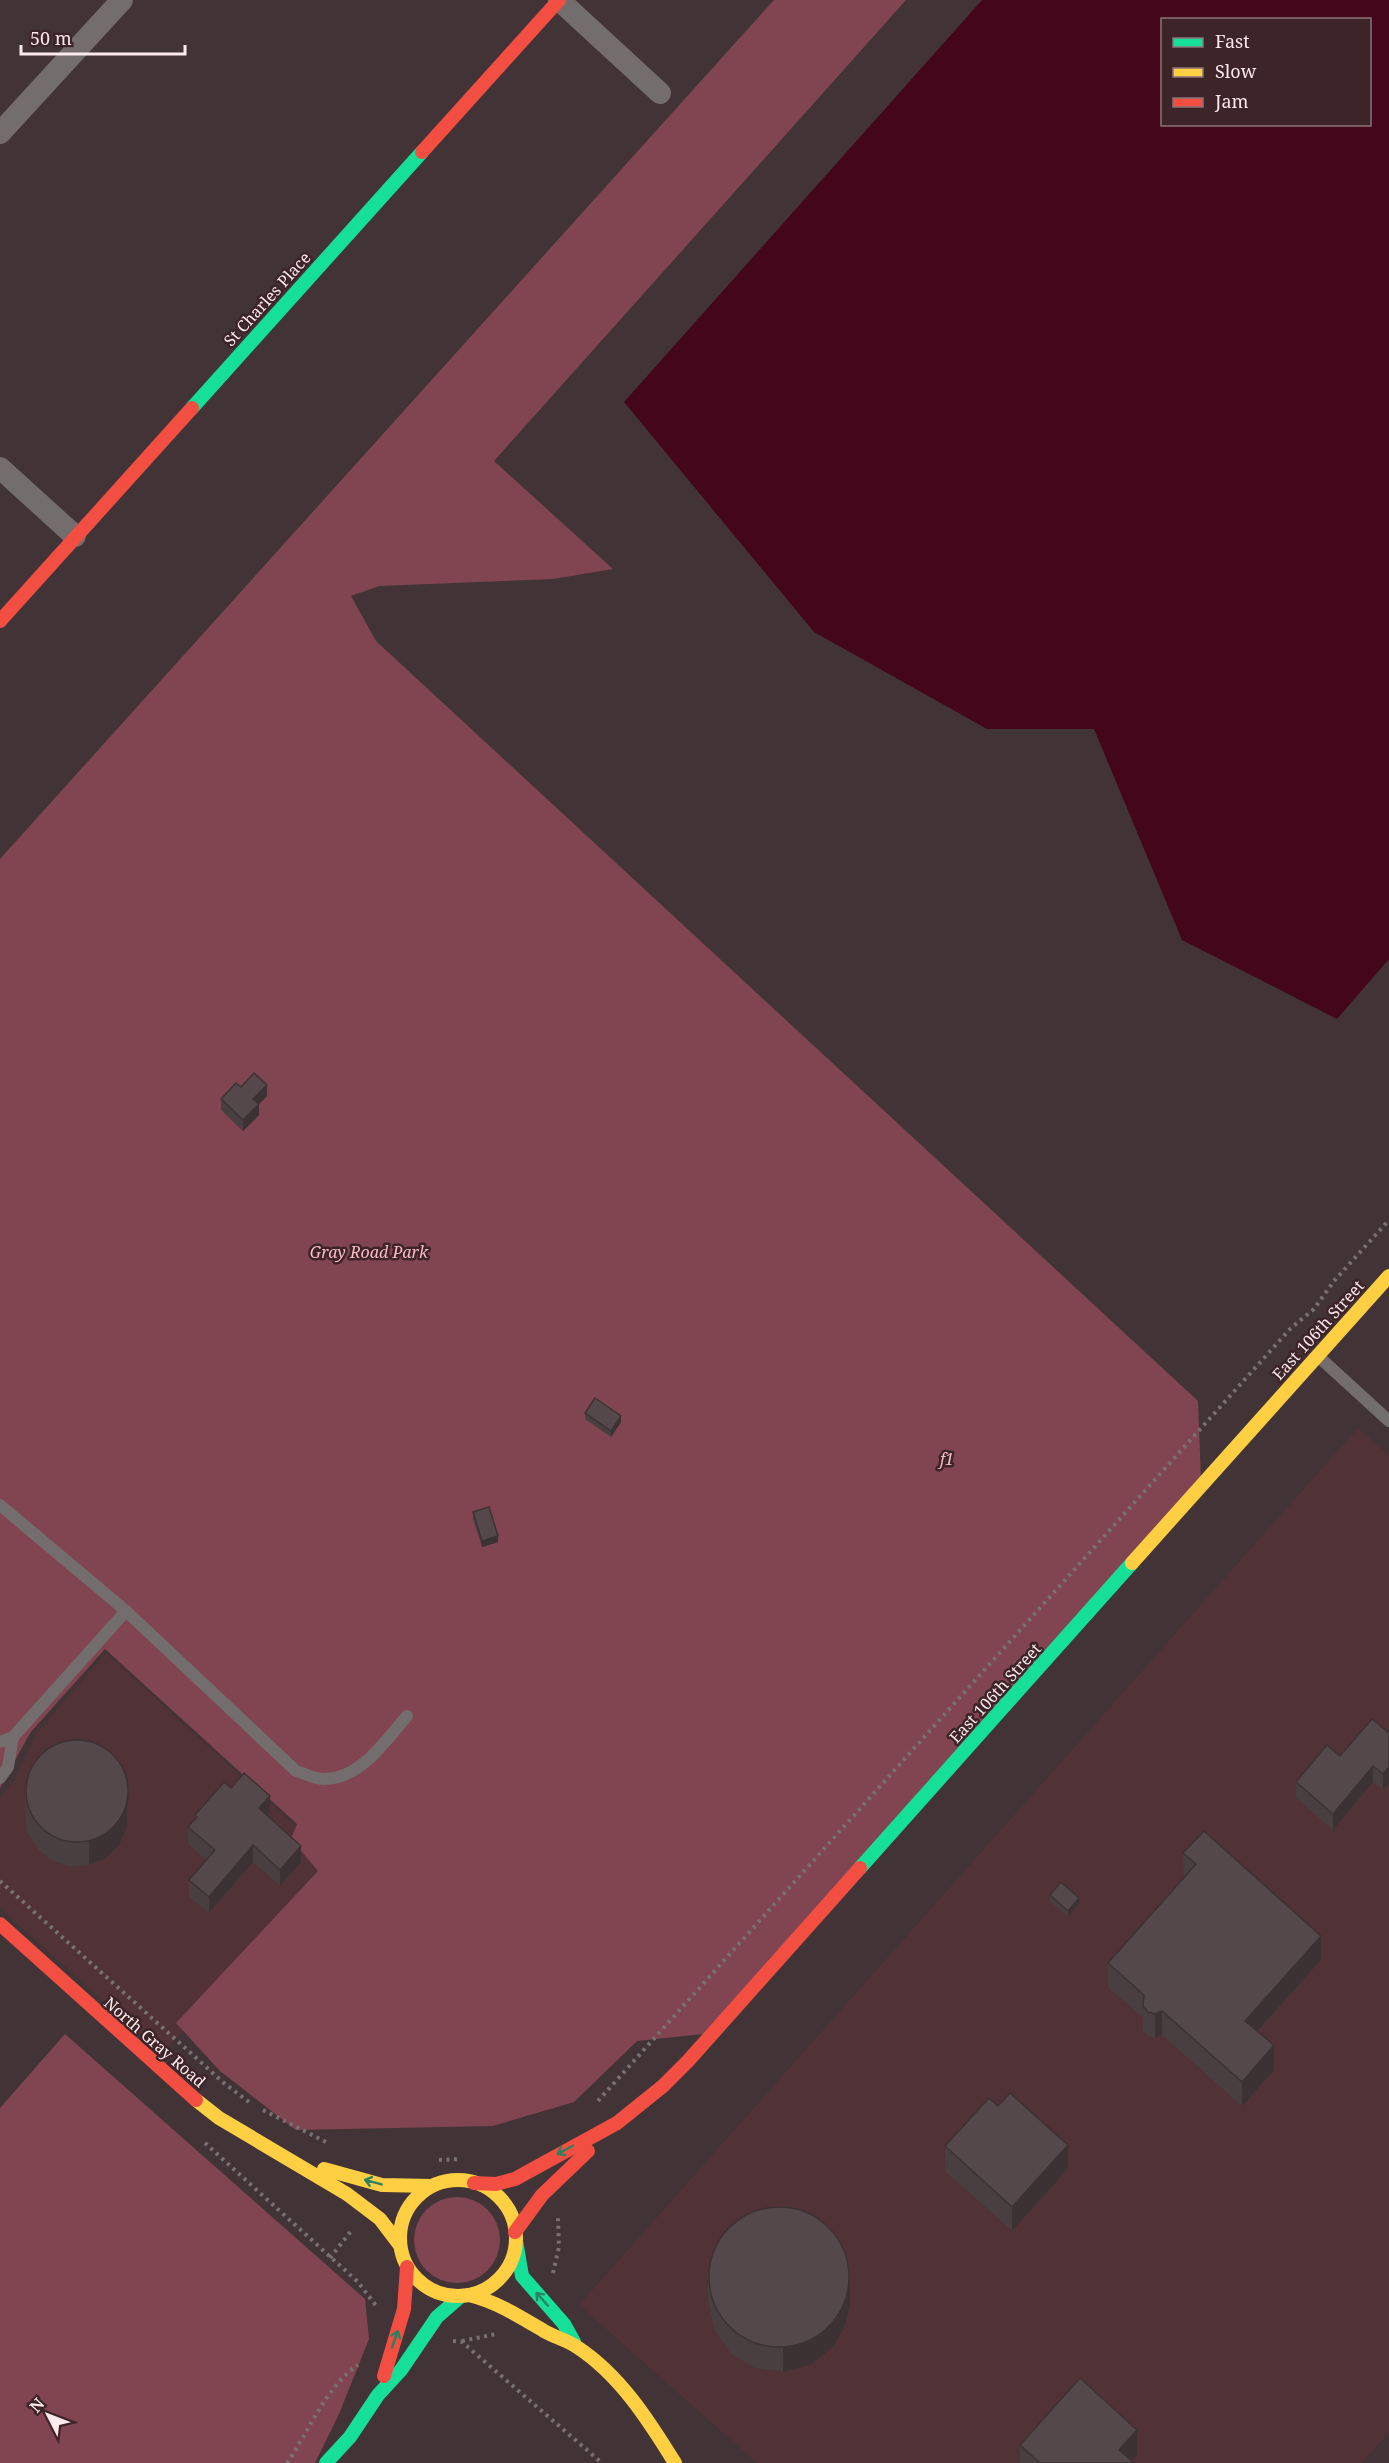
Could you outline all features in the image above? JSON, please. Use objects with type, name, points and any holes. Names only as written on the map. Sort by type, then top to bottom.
[{"type":"street","points":[[0,134],[122,0]]},
{"type":"street","points":[[559,0],[660,93]]},
{"type":"street","name":"St Charles Place","points":[[0,621],[559,0]]},
{"type":"street","points":[[0,468],[75,536]]},
{"type":"street","name":"East 106th Street","points":[[516,2237],[542,2195],[617,2123],[663,2086],[708,2041],[1389,1276]]},
{"type":"street","name":"North Gray Road","points":[[0,1924],[191,2096],[236,2129],[302,2165],[347,2194],[380,2219],[399,2244]]},
{"type":"street","name":"East 106th Street","points":[[474,2182],[496,2184],[515,2179],[617,2123]]},
{"type":"street","name":"North Gray Road","points":[[302,2165],[339,2172],[382,2185],[431,2186]]},
{"type":"street","points":[[378,2395],[402,2320],[407,2288],[406,2267],[399,2244],[400,2226],[407,2210],[417,2197],[431,2186],[460,2180],[474,2182],[491,2191],[505,2205],[516,2237],[522,2276],[564,2324],[576,2346]]},
{"type":"street","points":[[326,2463],[362,2421],[378,2395],[401,2370],[437,2317],[465,2296],[484,2290],[496,2282],[513,2256],[516,2237]]},
{"type":"street","points":[[406,2267],[423,2286],[435,2292],[501,2304],[551,2335],[576,2346],[609,2376],[642,2412],[675,2463]]},
{"type":"lane","points":[[1317,1356],[1389,1421]]},
{"type":"lane","points":[[0,1505],[126,1611],[296,1771],[321,1779],[344,1776],[370,1758],[407,1716]]},
{"type":"lane","points":[[0,1742],[13,1737],[126,1611]]},
{"type":"lane","points":[[0,1778],[8,1767],[13,1737]]},
{"type":"path","points":[[595,2104],[683,2009],[1290,1329],[1314,1309],[1334,1281],[1389,1220]]},
{"type":"path","points":[[0,1881],[225,2084],[254,2105],[329,2143]]},
{"type":"path","points":[[431,2162],[468,2159]]},
{"type":"path","points":[[551,2278],[559,2247],[557,2212]]},
{"type":"path","points":[[330,2258],[352,2229]]},
{"type":"path","points":[[446,2341],[462,2342],[505,2330]]},
{"type":"path","points":[[462,2342],[602,2463]]},
{"type":"path","points":[[286,2463],[336,2385],[363,2360]]},
{"type":"shaded area","points":[[982,0],[1389,0],[1389,959],[1337,1019],[1182,940],[1094,729],[987,729],[814,632],[624,402]]},
{"type":"shaded area","points":[[1358,1428],[1389,1455],[1389,2432],[1362,2463],[757,2463],[579,2305]]},
{"type":"shaded area","points":[[106,1653],[334,1861],[163,2054],[0,1908],[0,1797],[14,1781],[35,1735]]},
{"type":"green space","points":[[774,0],[906,0],[494,461],[613,569],[553,579],[379,586],[351,596],[376,641],[1198,1401],[1201,1480],[703,2034],[637,2041],[574,2102],[493,2126],[296,2130],[220,2071],[176,2023],[318,1871],[291,1839],[297,1824],[105,1649],[30,1733],[0,1788],[0,859]]},
{"type":"green space","points":[[65,2034],[365,2299],[369,2339],[339,2414],[315,2463],[0,2463],[0,2108]]},
{"type":"green space","points":[[457,2197],[481,2204],[493,2216],[500,2240],[493,2264],[481,2276],[457,2283],[433,2276],[421,2264],[414,2240],[421,2216],[433,2204]]},
{"type":"building","points":[[254,1073],[267,1085],[253,1099],[259,1104],[243,1120],[221,1099],[236,1083],[241,1087]]},
{"type":"building","points":[[595,1398],[621,1416],[611,1431],[585,1413]]},
{"type":"building","points":[[489,1507],[498,1536],[482,1541],[473,1512]]},
{"type":"building","points":[[1372,1719],[1389,1733],[1389,1767],[1383,1774],[1373,1766],[1333,1814],[1296,1782],[1327,1745],[1340,1756]]},
{"type":"building","points":[[77,1740],[97,1744],[113,1755],[124,1771],[128,1791],[124,1811],[113,1827],[97,1838],[77,1842],[57,1838],[41,1827],[30,1811],[26,1791],[30,1771],[41,1755],[57,1744]]},
{"type":"building","points":[[244,1773],[270,1796],[259,1808],[301,1846],[280,1870],[253,1845],[209,1897],[189,1880],[215,1850],[188,1827],[197,1817],[195,1815],[224,1782],[231,1788]]},
{"type":"building","points":[[1204,1831],[1321,1936],[1245,2021],[1274,2045],[1242,2082],[1162,2011],[1155,2014],[1148,2012],[1143,2006],[1144,1995],[1108,1963],[1196,1864],[1183,1853]]},
{"type":"building","points":[[1061,1882],[1079,1898],[1068,1911],[1050,1895]]},
{"type":"building","points":[[1010,2093],[1068,2145],[1012,2207],[945,2146],[989,2098],[998,2106]]},
{"type":"building","points":[[779,2207],[806,2213],[818,2219],[828,2228],[837,2238],[843,2250],[849,2277],[843,2304],[837,2316],[828,2326],[818,2335],[806,2341],[779,2347],[752,2341],[740,2335],[730,2326],[721,2316],[715,2304],[709,2277],[715,2250],[721,2238],[730,2228],[740,2219],[752,2213]]},
{"type":"building","points":[[1080,2378],[1137,2430],[1119,2450],[1134,2463],[1040,2463],[1020,2445]]},
{"type":"traffic: fast","points":[[192,408],[422,152]]},
{"type":"traffic: fast","points":[[860,1868],[1132,1563]]},
{"type":"traffic: fast","points":[[516,2241],[522,2276],[564,2324],[574,2342]]},
{"type":"traffic: fast","points":[[326,2463],[350,2437],[378,2395],[401,2370],[437,2317],[460,2297]]},
{"type":"traffic: slow","points":[[1132,1563],[1389,1276]]},
{"type":"traffic: slow","points":[[196,2100],[219,2118],[347,2194],[380,2219],[399,2244]]},
{"type":"traffic: slow","points":[[324,2169],[382,2185],[431,2186]]},
{"type":"traffic: slow","points":[[458,2180],[480,2184],[499,2197],[512,2216],[516,2238],[512,2260],[499,2279],[480,2292],[458,2296],[436,2292],[417,2279],[404,2260],[400,2238],[404,2216],[417,2197],[436,2184],[458,2180]]},
{"type":"traffic: slow","points":[[469,2295],[508,2310],[573,2345],[592,2358],[607,2371],[632,2400],[675,2463]]},
{"type":"traffic: jam","points":[[422,152],[559,0]]},
{"type":"traffic: jam","points":[[0,621],[192,408]]},
{"type":"traffic: jam","points":[[474,2183],[496,2184],[515,2179],[617,2123],[663,2086],[860,1868]]},
{"type":"traffic: jam","points":[[0,1924],[196,2100]]},
{"type":"traffic: jam","points":[[515,2232],[542,2195],[588,2151]]},
{"type":"traffic: jam","points":[[384,2376],[404,2309],[407,2267]]},
{"type":"park label","name":"Gray Road Park","points":[[369,1252]]},
{"type":"park label","name":"f1","points":[[947,1459]]}]
